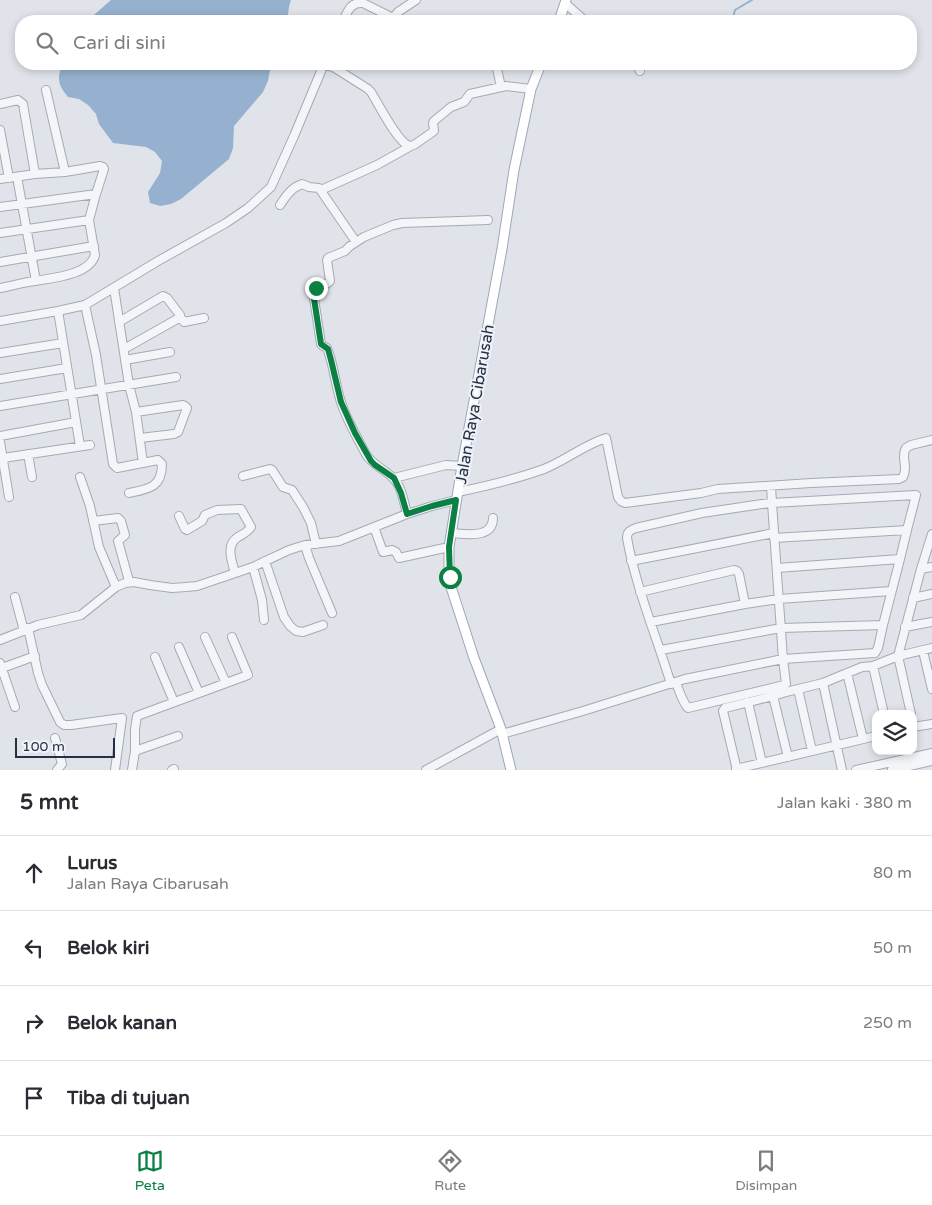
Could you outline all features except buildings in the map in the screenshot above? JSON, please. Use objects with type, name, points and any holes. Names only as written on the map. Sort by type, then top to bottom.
[{"type":"main road","points":[[561,15],[566,2]]},
{"type":"main road","name":"Jalan Raya Cibarusah","points":[[511,770],[502,732],[474,658],[452,587],[449,568],[449,547],[502,249],[514,170],[531,89],[539,70]]},
{"type":"street","points":[[397,15],[398,12],[416,0]]},
{"type":"street","points":[[566,2],[579,15]]},
{"type":"street","points":[[346,15],[352,5],[358,3],[363,3],[386,15]]},
{"type":"street","points":[[0,321],[85,306],[226,223],[248,208],[271,187],[322,70]]},
{"type":"street","points":[[338,70],[372,92],[399,137],[407,145],[411,146]]},
{"type":"street","points":[[497,70],[501,87]]},
{"type":"street","points":[[321,190],[414,146],[434,131],[434,121],[451,107],[464,102],[468,95],[474,92],[506,86],[531,89]]},
{"type":"street","points":[[46,90],[65,172]]},
{"type":"street","points":[[0,104],[18,100],[23,104],[35,174]]},
{"type":"street","points":[[0,130],[22,204],[36,281]]},
{"type":"street","points":[[0,179],[102,166],[104,171],[89,220],[94,246],[94,260],[79,271],[63,276],[0,288]]},
{"type":"street","points":[[280,205],[288,193],[298,185],[302,184],[319,188],[356,242]]},
{"type":"street","points":[[0,207],[96,194]]},
{"type":"street","points":[[0,233],[89,220]]},
{"type":"street","points":[[407,514],[394,478],[371,461],[355,433],[341,402],[328,349],[322,345],[313,292],[316,288],[330,281],[328,258],[341,254],[364,237],[396,224],[488,220]]},
{"type":"street","points":[[0,262],[94,246]]},
{"type":"street","points":[[114,288],[143,463]]},
{"type":"street","points":[[119,322],[164,296],[184,322],[204,318]]},
{"type":"street","points":[[85,306],[96,355],[113,464],[117,468],[158,460],[162,464],[158,480],[154,486],[129,493]]},
{"type":"street","points":[[58,311],[80,446]]},
{"type":"street","points":[[124,349],[180,317]]},
{"type":"street","points":[[0,354],[63,343]]},
{"type":"street","points":[[125,360],[170,352]]},
{"type":"street","points":[[0,379],[67,368]]},
{"type":"street","points":[[0,406],[176,378]]},
{"type":"street","points":[[136,412],[183,405],[187,408],[178,432],[140,438]]},
{"type":"street","points":[[0,436],[76,422]]},
{"type":"street","points":[[0,640],[38,625],[81,614],[116,587],[129,582],[172,588],[197,586],[253,567],[289,550],[338,541],[457,496],[545,468],[606,438],[618,497],[625,503],[718,489],[899,479],[903,478],[906,473],[904,455],[906,448],[932,440]]},
{"type":"street","points":[[0,442],[10,498]]},
{"type":"street","points":[[3,458],[90,444]]},
{"type":"street","points":[[28,454],[32,478]]},
{"type":"street","points":[[394,478],[446,464],[462,466]]},
{"type":"street","points":[[243,476],[272,470],[284,487],[292,490],[307,514],[316,544]]},
{"type":"street","points":[[80,477],[90,506],[99,547],[116,587]]},
{"type":"street","points":[[426,770],[502,732],[583,711],[673,683],[685,679],[783,658],[875,653],[878,648],[916,495],[772,503],[762,504],[702,513],[636,528],[627,534],[631,561],[640,592],[673,683],[682,696],[684,704],[688,708],[784,685],[786,682],[783,658],[774,535],[772,503],[771,486]]},
{"type":"street","points":[[180,516],[184,528],[187,530],[202,521],[205,515],[217,510],[242,510],[251,527],[231,543],[230,550],[235,574]]},
{"type":"street","points":[[93,520],[118,518],[121,521],[125,535],[118,539],[118,541],[129,582]]},
{"type":"street","points":[[452,533],[478,534],[487,531],[492,528],[494,518]]},
{"type":"street","points":[[374,527],[383,552],[392,550],[396,552],[399,558],[449,547]]},
{"type":"street","points":[[631,561],[774,535],[906,530]]},
{"type":"street","points":[[910,710],[898,656],[931,539]]},
{"type":"street","points":[[306,546],[309,558],[332,613]]},
{"type":"street","points":[[777,568],[900,559]]},
{"type":"street","points":[[265,561],[284,617],[290,626],[294,630],[303,632],[323,625]]},
{"type":"street","points":[[253,567],[259,587],[264,620]]},
{"type":"street","points":[[921,569],[932,567]]},
{"type":"street","points":[[640,592],[734,570],[739,574],[745,604]]},
{"type":"street","points":[[651,622],[779,599],[891,591]]},
{"type":"street","points":[[913,598],[932,594]]},
{"type":"street","points":[[15,597],[35,656],[42,686],[60,722],[71,725],[122,718],[115,770]]},
{"type":"street","points":[[905,627],[932,622]]},
{"type":"street","points":[[661,650],[781,628],[883,625]]},
{"type":"street","points":[[204,637],[226,683]]},
{"type":"street","points":[[132,770],[137,716],[248,675],[232,637]]},
{"type":"street","points":[[179,647],[199,693]]},
{"type":"street","points":[[872,737],[737,770],[723,711],[725,708],[790,690],[823,684],[862,667],[873,666],[898,656],[932,648]]},
{"type":"street","points":[[923,650],[932,689]]},
{"type":"street","points":[[14,707],[1,665],[35,656]]},
{"type":"street","points":[[155,658],[174,702]]},
{"type":"street","points":[[873,666],[883,710]]},
{"type":"street","points":[[847,673],[863,739]]},
{"type":"street","points":[[823,684],[842,770]]},
{"type":"street","points":[[798,689],[812,751]]},
{"type":"street","points":[[773,696],[788,756]]},
{"type":"street","points":[[748,702],[762,763]]},
{"type":"street","points":[[917,726],[932,724]]},
{"type":"street","points":[[135,751],[178,736]]},
{"type":"street","points":[[55,738],[62,764],[57,770]]},
{"type":"street","points":[[896,767],[932,753]]},
{"type":"street","points":[[856,770],[896,767],[932,761]]},
{"type":"water","points":[[111,0],[291,0],[287,15],[94,15]]},
{"type":"water","points":[[60,70],[270,70],[263,92],[234,126],[233,148],[229,159],[181,199],[171,204],[160,206],[150,203],[148,192],[160,173],[162,161],[155,152],[146,147],[113,143],[99,124],[96,114],[88,105],[79,99],[68,97],[59,80]]},
{"type":"waterway","points":[[734,15],[735,10],[752,0]]},
{"type":"route","points":[[316,288],[313,292],[321,344],[328,349],[341,402],[367,456],[375,465],[394,478],[407,514],[456,500],[449,547],[450,577]]}]
